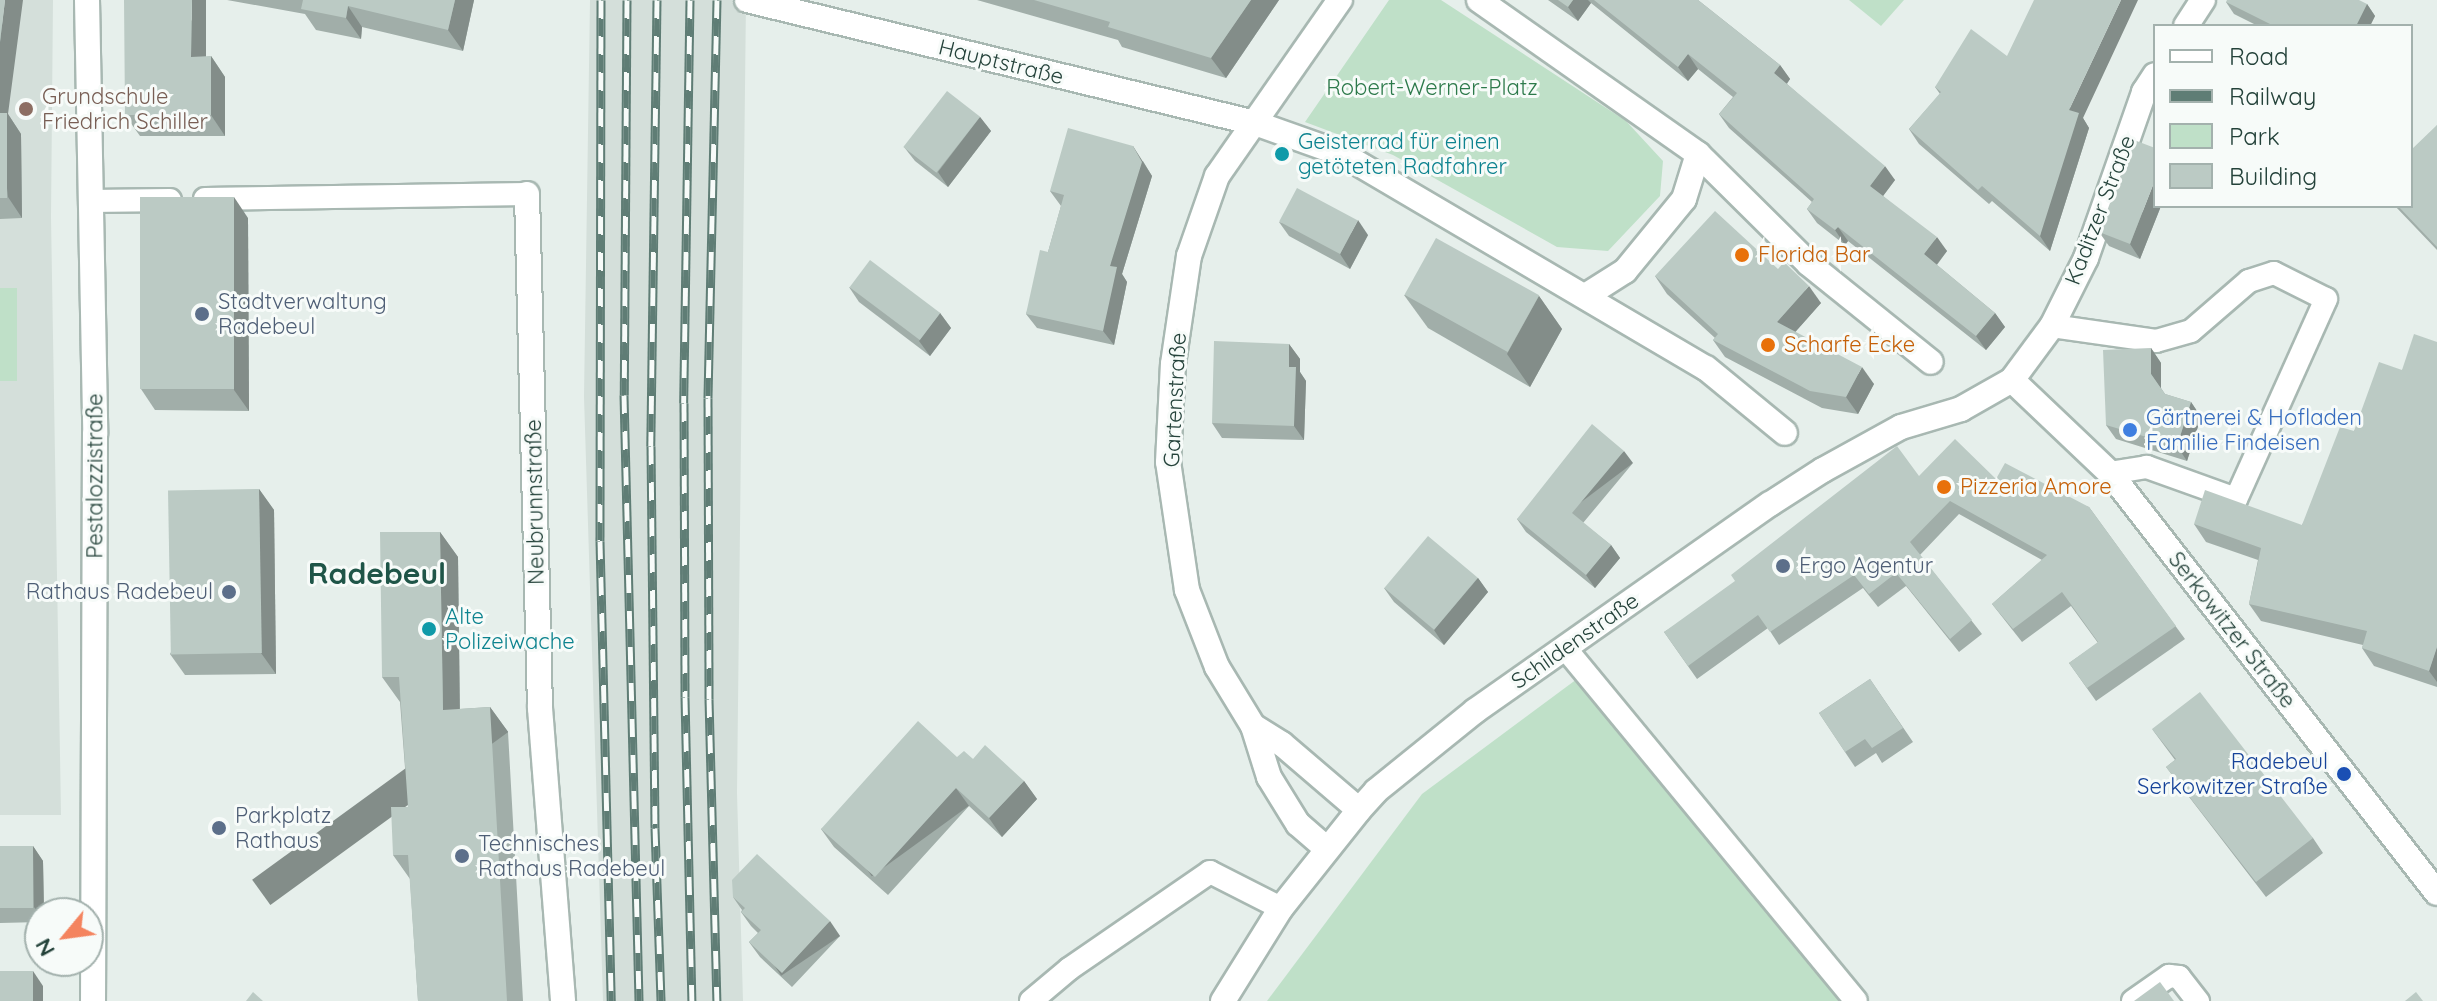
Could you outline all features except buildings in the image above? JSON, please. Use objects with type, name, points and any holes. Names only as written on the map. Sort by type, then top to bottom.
[{"type":"street","name":"Pestalozzistraße","points":[[87,0],[96,774],[93,1001]]},
{"type":"street","name":"Hauptstraße","points":[[747,0],[1255,123]]},
{"type":"street","points":[[1340,0],[1255,123],[1342,154],[1587,295],[1706,368],[1785,433]]},
{"type":"street","points":[[1479,0],[1698,154],[1809,264],[1931,362]]},
{"type":"street","points":[[2187,24],[2203,0]]},
{"type":"street","name":"Kaditzer Straße","points":[[2012,380],[2052,326],[2086,258],[2144,92],[2153,78]]},
{"type":"street","name":"Gartenstraße","points":[[1255,123],[1217,176],[1189,256],[1173,364],[1168,462],[1187,590],[1217,667],[1253,726],[1269,777],[1298,824],[1327,849]]},
{"type":"street","points":[[1587,295],[1625,271],[1684,199],[1698,154]]},
{"type":"street","name":"Neubrunnstraße","points":[[527,194],[540,708],[563,1001]]},
{"type":"street","name":"Serkowitzer Straße","points":[[2012,380],[2110,473],[2437,893]]},
{"type":"street","name":"Schildenstraße","points":[[1223,1001],[1281,908],[1359,810],[1376,791],[1475,711],[1823,470],[1901,427],[1961,409],[2012,380]]},
{"type":"street","name":"Gartenstraße","points":[[1253,726],[1282,744],[1359,810]]},
{"type":"lane","points":[[91,201],[527,194]]},
{"type":"lane","points":[[2052,326],[2156,341],[2191,331],[2249,281],[2274,273],[2326,299],[2236,499],[2147,467],[2110,473]]},
{"type":"lane","points":[[1565,648],[1856,1001]]},
{"type":"lane","points":[[1031,1001],[1069,969],[1210,872],[1281,908]]},
{"type":"lane","points":[[2133,1001],[2169,976],[2179,977],[2198,1001]]},
{"type":"shaded area","points":[[0,0],[53,0],[51,217],[61,815],[0,815]]},
{"type":"shaded area","points":[[590,0],[746,0],[737,793],[743,1001],[603,1001],[584,397]]},
{"type":"green space","name":"Robert-Werner-Platz","points":[[1389,0],[1441,0],[1626,121],[1663,161],[1660,196],[1608,251],[1557,247],[1393,155],[1305,122]]},
{"type":"green space","points":[[1849,0],[1904,0],[1881,26]]},
{"type":"green space","points":[[0,288],[17,288],[17,381],[0,381]]},
{"type":"green space","points":[[1577,679],[1855,1001],[1267,1001],[1422,794]]},
{"type":"railway","points":[[601,0],[600,541],[611,1001]]},
{"type":"railway","points":[[627,0],[624,395],[639,1001]]},
{"type":"railway","points":[[657,0],[651,446],[655,828],[661,1001]]},
{"type":"railway","points":[[690,0],[684,403],[685,697],[692,1001]]},
{"type":"railway","points":[[717,0],[708,398],[709,699],[717,1001]]},
{"type":"place","name":"Grundschule Friedrich Schiller","points":[[26,109]]},
{"type":"place","name":"Geisterrad für einen getöteten Radfahrer","points":[[1282,154]]},
{"type":"place","name":"Florida Bar","points":[[1742,255]]},
{"type":"place","name":"Stadtverwaltung Radebeul","points":[[202,314]]},
{"type":"place","name":"Scharfe Ecke","points":[[1768,345]]},
{"type":"place","name":"Gärtnerei & Hofladen Familie Findeisen","points":[[2130,430]]},
{"type":"place","name":"Pizzeria Amore","points":[[1944,487]]},
{"type":"place","name":"Ergo Agentur","points":[[1783,566]]},
{"type":"place","name":"Rathaus Radebeul","points":[[229,592]]},
{"type":"place","name":"Alte Polizeiwache","points":[[429,629]]},
{"type":"place","name":"Radebeul Serkowitzer Straße","points":[[2344,774]]},
{"type":"place","name":"Parkplatz Rathaus","points":[[219,828]]},
{"type":"place","name":"Technisches Rathaus Radebeul","points":[[462,856]]},
{"type":"district","name":"Radebeul","points":[[377,573]]}]
